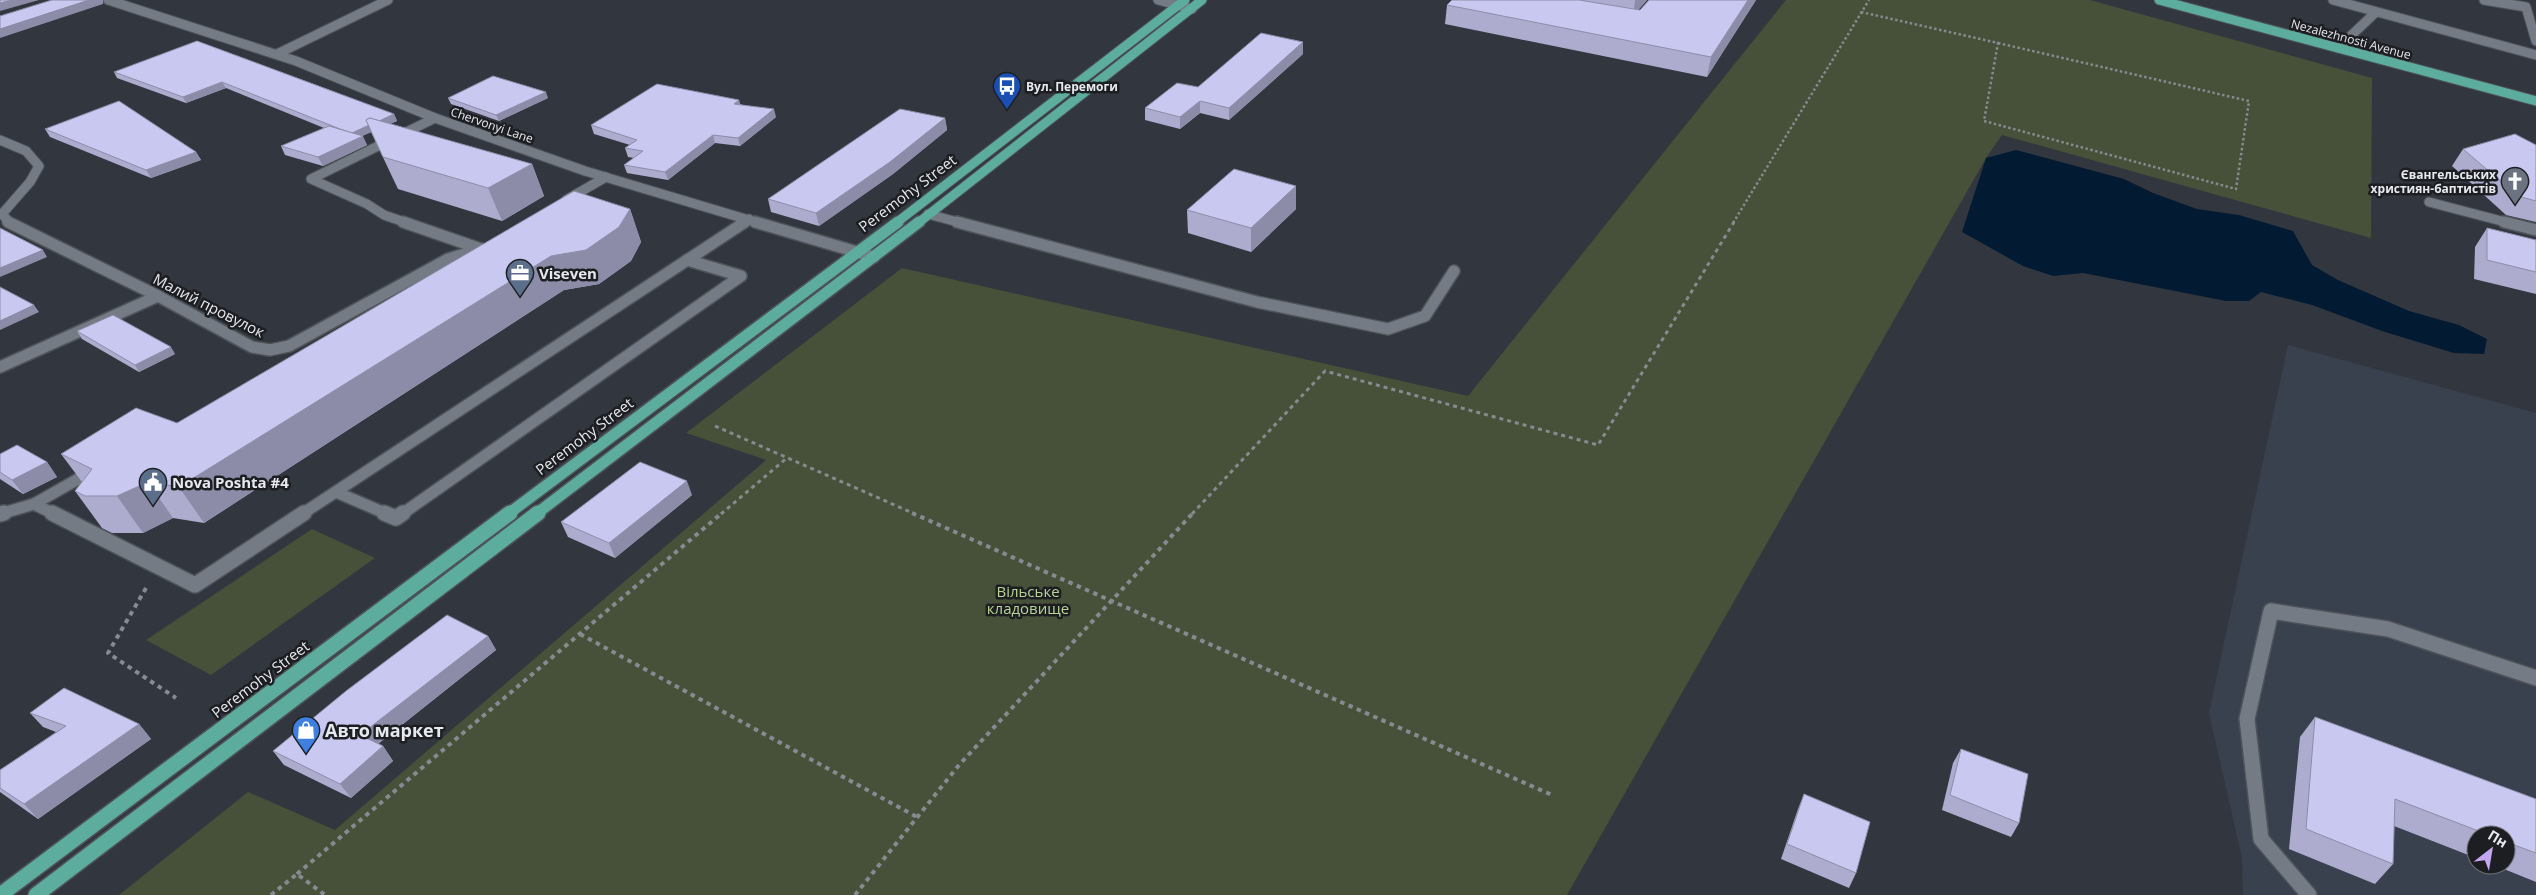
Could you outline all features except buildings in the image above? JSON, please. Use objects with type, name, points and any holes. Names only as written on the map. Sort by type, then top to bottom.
[{"type":"main road","name":"Peremohy Street","points":[[0,895],[1185,5],[1202,0]]},
{"type":"main road","name":"Nezalezhnosti Avenue","points":[[2159,0],[2536,101]]},
{"type":"main road","name":"Peremohy Street","points":[[36,895],[874,257],[1185,5]]},
{"type":"street","name":"Chervonyi Lane","points":[[108,0],[277,54],[435,118],[606,177],[874,257]]},
{"type":"street","points":[[277,54],[388,0]]},
{"type":"street","points":[[1158,0],[1185,5]]},
{"type":"street","points":[[2333,0],[2536,55]]},
{"type":"street","points":[[2484,0],[2526,8],[2536,41]]},
{"type":"street","points":[[2338,48],[2376,12]]},
{"type":"street","points":[[435,118],[311,179],[367,204],[384,215],[485,247],[477,268],[468,273]]},
{"type":"street","name":"Малий провулок","points":[[0,140],[26,151],[39,166],[30,182],[2,214],[8,222],[158,296],[252,347],[262,350],[275,350],[289,346],[448,259],[485,247]]},
{"type":"street","points":[[556,206],[606,177]]},
{"type":"street","points":[[2429,202],[2536,230]]},
{"type":"street","points":[[928,214],[1257,302],[1388,329],[1426,316],[1454,271]]},
{"type":"street","points":[[34,504],[195,585],[749,219]]},
{"type":"street","points":[[336,492],[396,518],[741,276],[686,260]]},
{"type":"street","points":[[0,367],[158,296]]},
{"type":"street","points":[[0,514],[34,504],[109,462]]},
{"type":"street","points":[[2309,895],[2261,838],[2247,720],[2271,611],[2388,629],[2536,678]]},
{"type":"path","points":[[855,895],[959,766],[1325,371],[1598,445],[1869,0]]},
{"type":"path","points":[[1861,12],[1998,43],[2249,101],[2236,189],[1984,121],[1998,43]]},
{"type":"path","points":[[716,426],[1552,795]]},
{"type":"path","points":[[271,895],[788,457]]},
{"type":"path","points":[[158,566],[108,653],[176,698]]},
{"type":"path","points":[[580,634],[918,817]]},
{"type":"path","points":[[298,874],[325,895]]},
{"type":"shaded area","points":[[2288,345],[2536,413],[2536,895],[2243,895],[2242,858],[2209,713]]},
{"type":"green space","name":"Вільське кладовище","points":[[1786,0],[2090,0],[2372,78],[2371,238],[2002,135],[1986,158],[1567,895],[119,895],[248,792],[335,830],[766,460],[686,433],[902,268],[1468,396]]},
{"type":"green space","points":[[312,529],[375,558],[211,675],[146,640]]},
{"type":"water","points":[[2016,150],[2124,179],[2153,193],[2197,209],[2239,215],[2293,231],[2312,265],[2338,280],[2409,311],[2459,325],[2487,339],[2484,354],[2454,353],[2382,331],[2312,305],[2261,292],[2249,301],[2226,301],[2083,273],[2053,276],[2023,266],[1962,232],[1986,158]]},
{"type":"place","name":"Вул. Перемоги","points":[[1007,110]]},
{"type":"place","name":"Євангельських християн-баптистів","points":[[2515,205]]},
{"type":"place","name":"Viseven","points":[[520,297]]},
{"type":"place","name":"Nova Poshta #4","points":[[153,506]]},
{"type":"place","name":"Авто маркет","points":[[306,754]]}]
